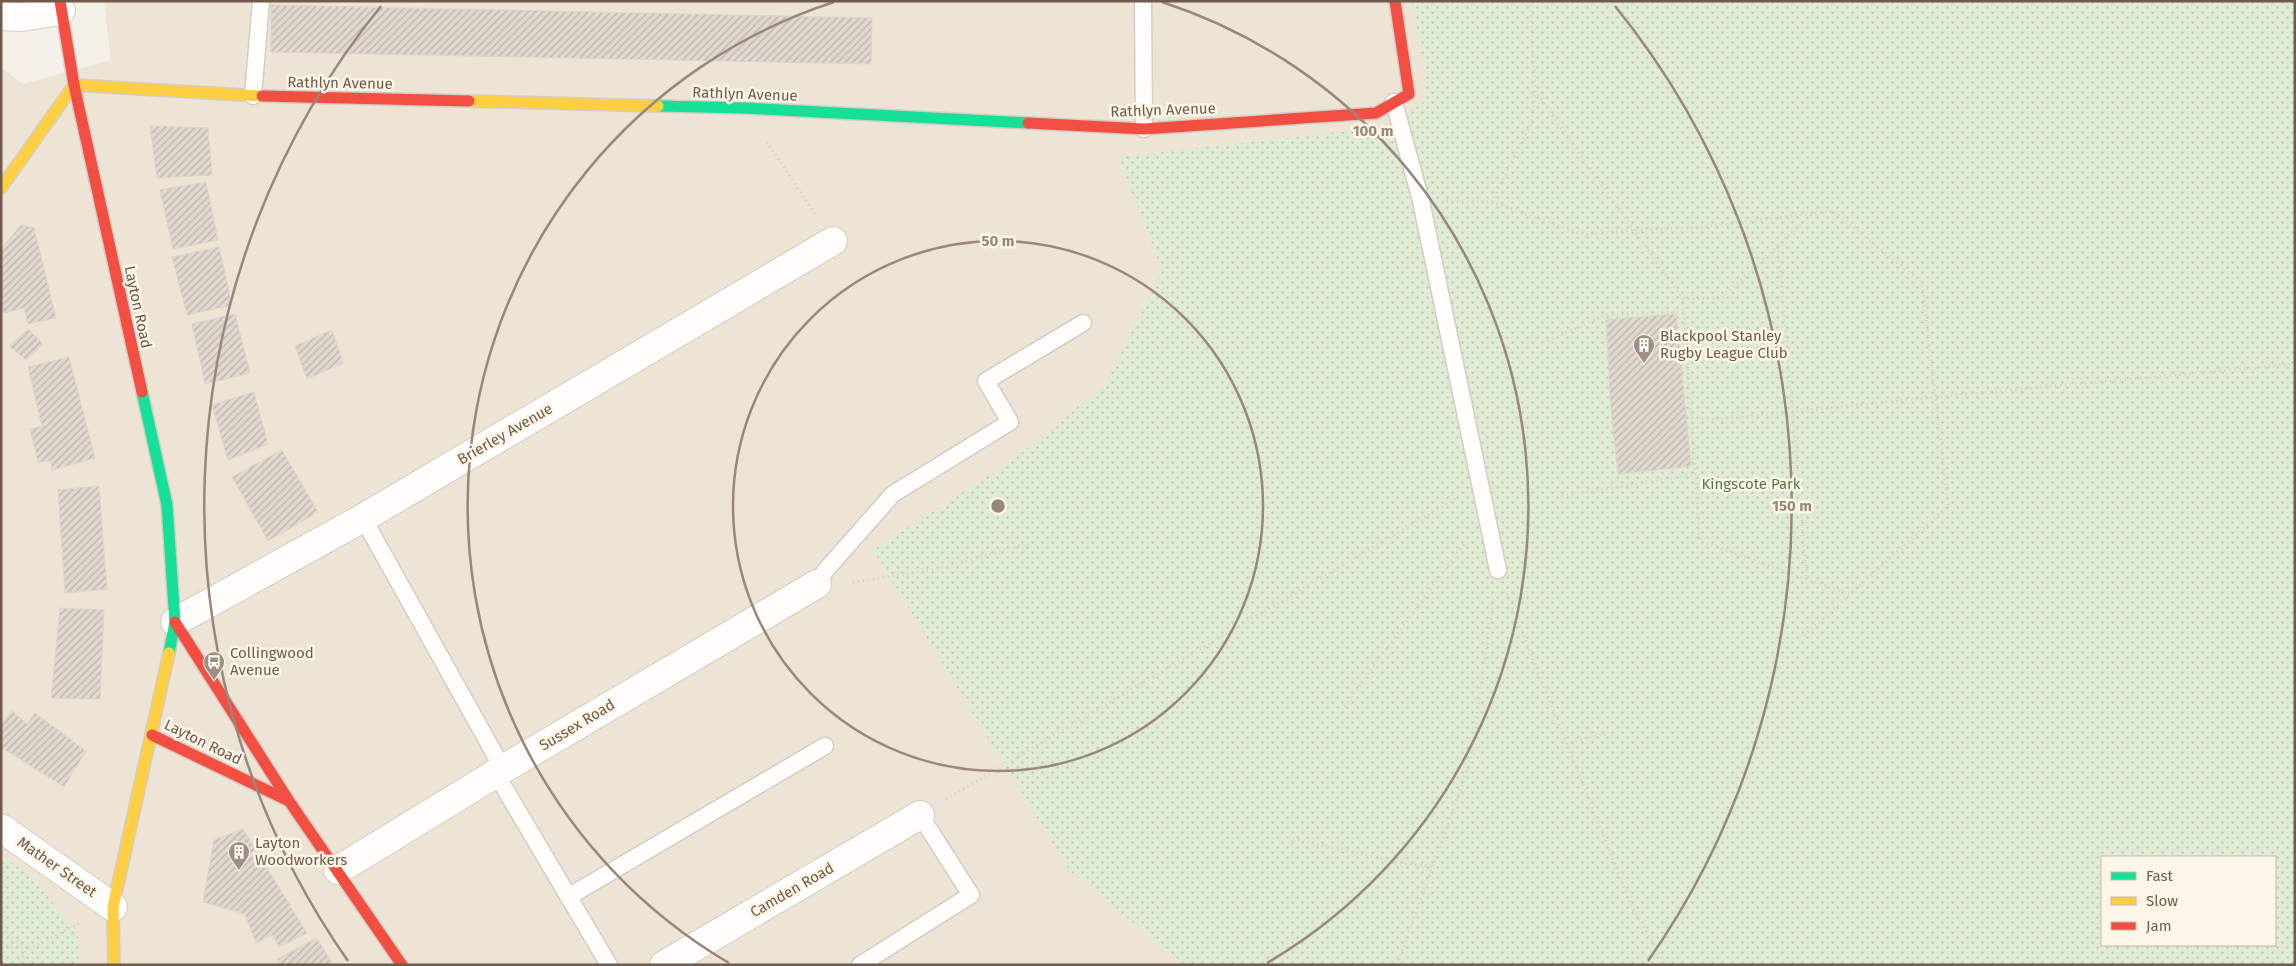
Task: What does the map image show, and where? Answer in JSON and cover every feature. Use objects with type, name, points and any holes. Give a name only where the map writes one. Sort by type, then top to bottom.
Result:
[{"type":"street","name":"Rathlyn Avenue","points":[[74,85],[253,96],[744,108],[1144,129],[1376,113],[1409,94],[1395,1]]},
{"type":"street","points":[[1,16],[22,17],[61,6]]},
{"type":"street","name":"Layton Road","points":[[61,6],[74,85],[167,505],[175,622],[152,735],[289,801]]},
{"type":"street","points":[[2,186],[74,85]]},
{"type":"street","name":"Brierley Avenue","points":[[175,622],[363,518],[833,241]]},
{"type":"street","name":"Sussex Road","points":[[338,870],[500,771],[817,584]]},
{"type":"street","name":"Layton Road","points":[[175,622],[289,801],[402,965]]},
{"type":"street","points":[[114,965],[113,907],[152,735]]},
{"type":"street","name":"Camden Road","points":[[664,965],[920,815]]},
{"type":"street","name":"Mather Street","points":[[1,828],[113,907]]},
{"type":"lane","points":[[253,96],[261,1]]},
{"type":"lane","points":[[1143,1],[1144,129]]},
{"type":"lane","points":[[1394,102],[1421,201],[1498,570]]},
{"type":"lane","points":[[817,584],[825,571],[893,494],[1010,422],[986,381],[1082,323]]},
{"type":"lane","points":[[363,518],[568,897],[609,965]]},
{"type":"lane","points":[[568,897],[825,746]]},
{"type":"lane","points":[[860,965],[971,895],[920,815]]},
{"type":"path","points":[[1492,202],[1532,121],[1535,91],[1530,1]]},
{"type":"path","points":[[1535,91],[1632,230],[1683,299],[1700,541],[1852,595]]},
{"type":"path","points":[[744,108],[833,241]]},
{"type":"path","points":[[1421,201],[1492,202],[1585,235],[1632,230],[1693,228],[1834,211],[1922,283],[1948,506],[1852,595],[1803,637]]},
{"type":"path","points":[[1683,299],[1722,298],[1812,214]]},
{"type":"path","points":[[1778,246],[1807,579]]},
{"type":"path","points":[[1543,343],[1606,315],[1684,312]]},
{"type":"path","points":[[1692,418],[1715,420],[1935,397],[2295,364]]},
{"type":"path","points":[[1562,496],[1696,474]]},
{"type":"path","points":[[920,815],[1480,485]]},
{"type":"path","points":[[1344,706],[1486,513]]},
{"type":"path","points":[[817,584],[854,582],[937,569],[1024,544]]},
{"type":"path","points":[[1498,570],[1632,907],[1666,965]]},
{"type":"path","points":[[1397,965],[1470,763],[1498,570]]},
{"type":"path","points":[[1566,744],[1608,732]]},
{"type":"path","points":[[1292,839],[1406,864],[1432,866]]},
{"type":"path","points":[[17,965],[28,949],[113,907]]},
{"type":"path","points":[[1,929],[28,949]]},
{"type":"path","points":[[1,945],[28,949]]},
{"type":"shaded area","points":[[104,1],[2295,1],[2295,965],[1,965],[1,67],[23,84],[111,60]]},
{"type":"green space","name":"Kingscote Park","points":[[1412,1],[2295,1],[2295,965],[1184,965],[1069,870],[873,550],[1013,460],[1105,385],[1162,270],[1118,157],[1384,127],[1423,102],[1427,81]]},
{"type":"green space","points":[[1,854],[37,882],[78,937],[79,965],[1,965]]},
{"type":"building","points":[[271,5],[872,18],[871,64],[271,52]]},
{"type":"building","points":[[150,126],[208,128],[212,175],[157,178]]},
{"type":"building","points":[[206,182],[218,240],[173,249],[160,190]]},
{"type":"building","points":[[21,225],[34,228],[56,318],[28,324],[24,308],[4,313],[1,302],[1,249]]},
{"type":"building","points":[[219,247],[232,305],[187,315],[172,257]]},
{"type":"building","points":[[235,314],[250,373],[205,384],[192,324]]},
{"type":"building","name":"Blackpool Stanley Rugby League Club","points":[[1676,314],[1691,466],[1618,474],[1611,408],[1606,320]]},
{"type":"building","points":[[28,329],[43,344],[26,360],[9,346]]},
{"type":"building","points":[[332,330],[343,363],[307,379],[295,346]]},
{"type":"building","points":[[69,357],[95,458],[52,470],[51,461],[38,462],[30,429],[42,426],[28,367]]},
{"type":"building","points":[[254,392],[268,444],[228,460],[212,405]]},
{"type":"building","points":[[282,450],[318,512],[268,541],[232,477]]},
{"type":"building","points":[[99,486],[107,589],[65,593],[58,490]]},
{"type":"building","points":[[60,608],[104,610],[100,699],[51,698]]},
{"type":"building","points":[[12,711],[27,724],[35,713],[86,751],[64,787],[1,747],[1,725]]},
{"type":"building","name":"Layton Woodworkers","points":[[243,829],[307,933],[279,947],[273,935],[256,943],[245,914],[203,902],[214,840]]},
{"type":"building","points":[[317,938],[333,965],[280,965],[277,959]]},
{"type":"traffic: fast","points":[[658,106],[744,108],[1028,123]]},
{"type":"traffic: fast","points":[[142,392],[167,505],[175,622],[169,653]]},
{"type":"traffic: slow","points":[[1,188],[74,85],[262,96]]},
{"type":"traffic: slow","points":[[469,101],[658,106]]},
{"type":"traffic: slow","points":[[114,965],[113,907],[169,653]]},
{"type":"traffic: jam","points":[[60,1],[74,85],[142,392]]},
{"type":"traffic: jam","points":[[1028,123],[1144,129],[1376,113],[1409,94],[1395,1]]},
{"type":"traffic: jam","points":[[262,96],[469,101]]},
{"type":"traffic: jam","points":[[175,622],[289,801],[402,965]]},
{"type":"traffic: jam","points":[[152,735],[289,801]]},
{"type":"place","name":"Blackpool Stanley Rugby League Club","points":[[1644,364]]},
{"type":"place","name":"Collingwood Avenue","points":[[214,681]]},
{"type":"place","name":"Layton Woodworkers","points":[[239,871]]}]
